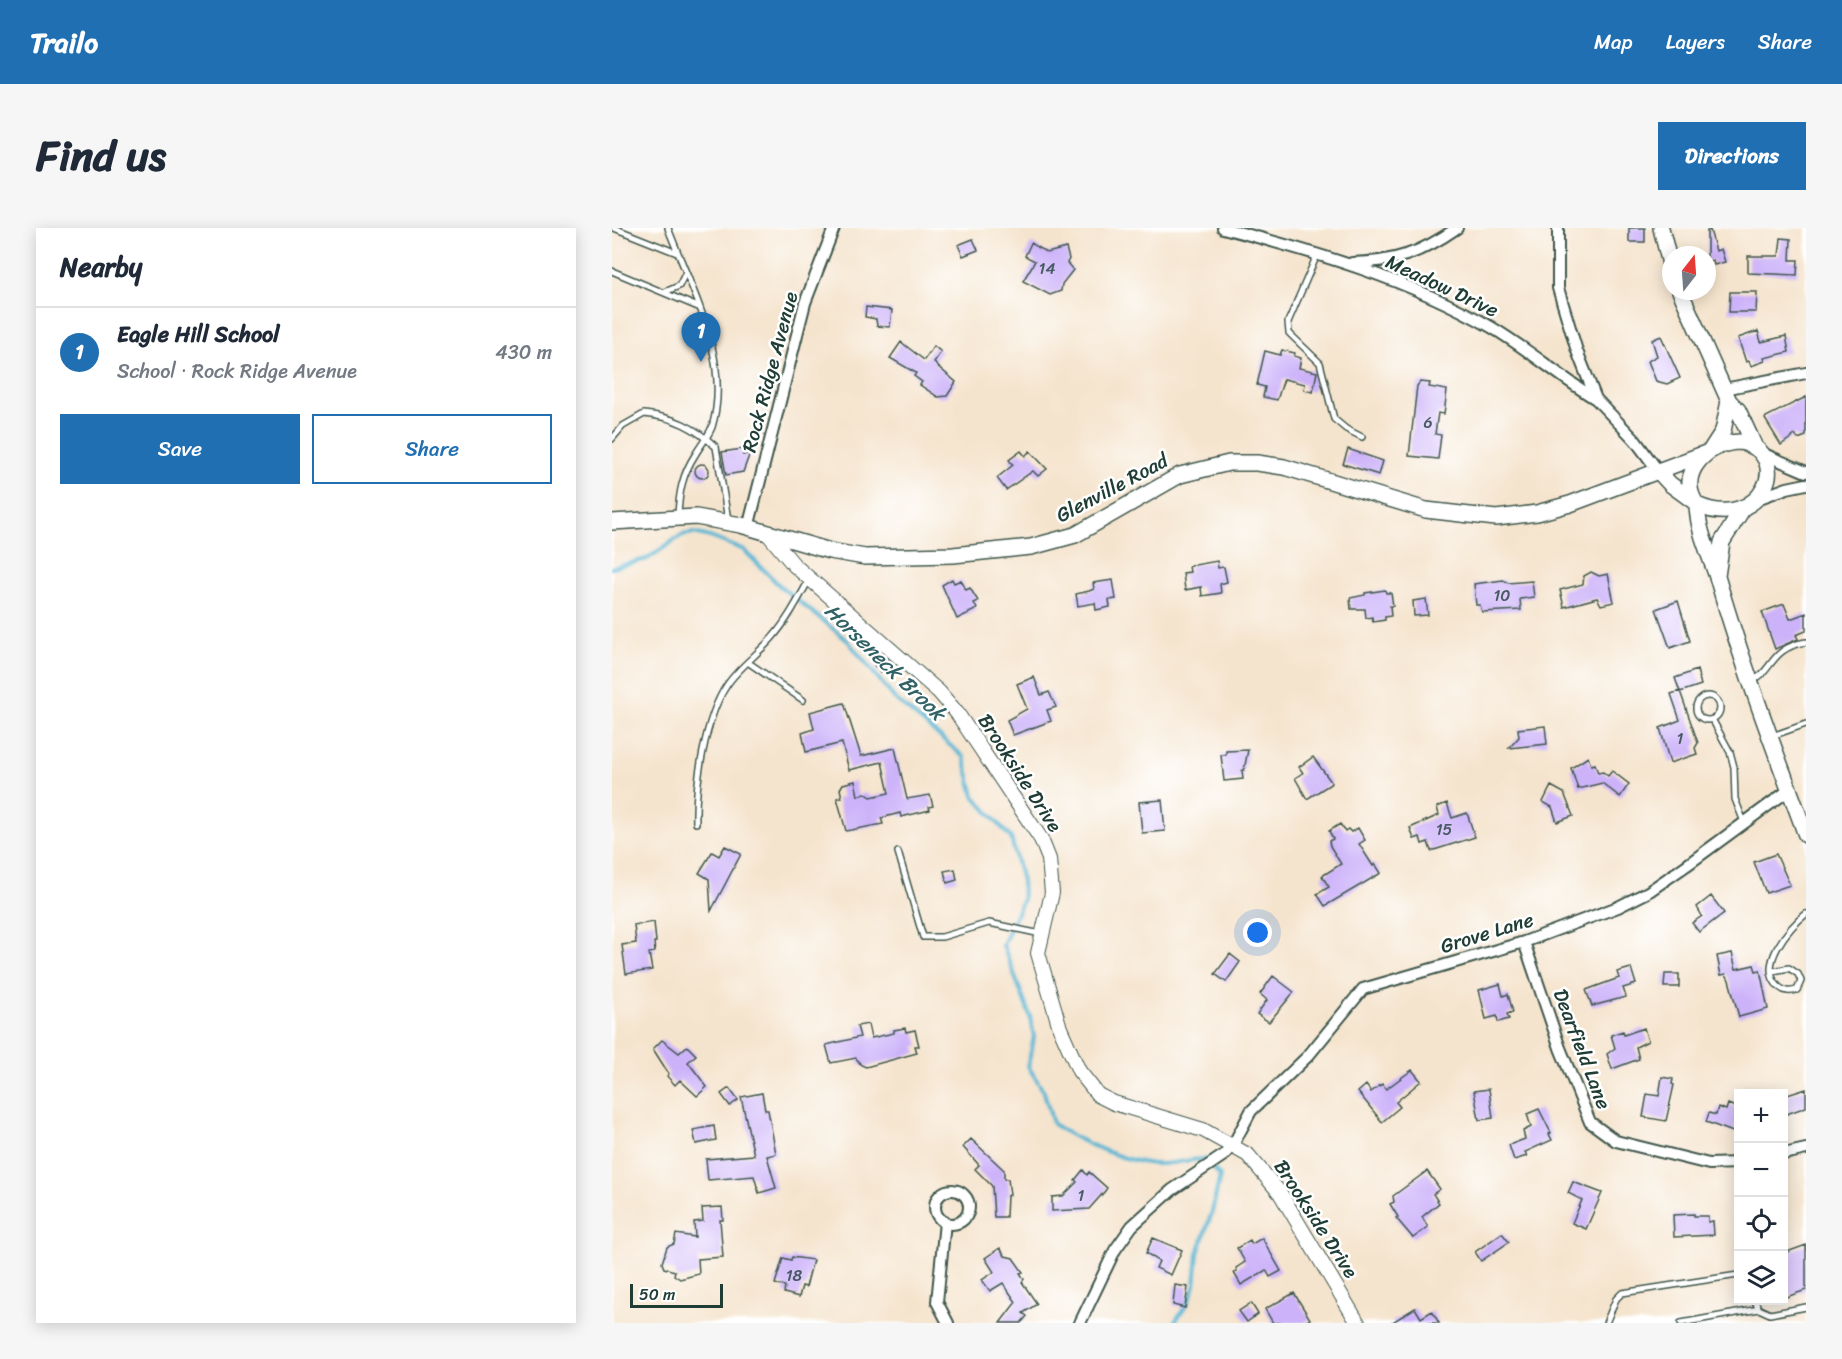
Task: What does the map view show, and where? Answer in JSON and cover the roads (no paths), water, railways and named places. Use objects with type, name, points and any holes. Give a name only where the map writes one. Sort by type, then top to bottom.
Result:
[{"type":"main road","points":[[1661,228],[1666,246]]},
{"type":"main road","points":[[1684,300],[1726,395],[1738,410],[1768,469],[1767,482],[1757,499],[1742,510],[1722,542],[1717,576]]},
{"type":"main road","points":[[1726,395],[1723,431],[1693,473],[1692,489],[1703,540],[1806,835]]},
{"type":"main road","points":[[1709,450],[1733,442],[1759,449]]},
{"type":"main road","name":"Glenville Road","points":[[612,522],[678,516],[729,522],[830,551],[865,557],[941,556],[1031,547],[1075,535],[1095,526],[1143,494],[1180,475],[1229,463],[1257,463],[1284,467],[1426,510],[1496,518],[1537,513],[1659,472],[1693,455],[1709,450]]},
{"type":"main road","points":[[1659,472],[1696,504],[1720,512],[1742,510]]},
{"type":"street","name":"Rock Ridge Avenue","points":[[748,528],[806,303],[834,228]]},
{"type":"street","name":"Meadow Drive","points":[[1223,228],[1347,263],[1418,291],[1490,327],[1596,399]]},
{"type":"street","points":[[1347,263],[1402,258],[1423,250],[1457,228]]},
{"type":"street","points":[[1558,228],[1558,288],[1577,351],[1596,399],[1641,447],[1659,472]]},
{"type":"street","points":[[1726,395],[1806,373]]},
{"type":"street","points":[[1759,449],[1806,472]]},
{"type":"street","points":[[1757,499],[1806,484]]},
{"type":"street","name":"Brookside Drive","points":[[769,535],[794,565],[939,692],[957,713],[1041,839],[1052,876],[1052,893],[1038,953],[1063,1036],[1079,1071],[1098,1095],[1132,1110],[1203,1130],[1228,1150],[1260,1167],[1280,1193],[1358,1323]]},
{"type":"street","name":"Grove Lane","points":[[1228,1150],[1251,1111],[1308,1056],[1363,989],[1524,942],[1600,915],[1648,892],[1789,790]]},
{"type":"street","name":"Dearfield Lane","points":[[1524,942],[1560,1048],[1590,1122],[1616,1141],[1709,1164],[1734,1163]]},
{"type":"street","points":[[1788,1153],[1806,1149]]},
{"type":"street","points":[[1080,1323],[1115,1250],[1132,1226],[1172,1190],[1228,1150]]},
{"type":"street","points":[[945,1222],[937,1302],[948,1323]]},
{"type":"lane","points":[[614,228],[677,253]]},
{"type":"lane","points":[[668,228],[715,358],[718,406],[706,438],[679,489],[678,516]]},
{"type":"lane","points":[[1318,254],[1288,322],[1289,333],[1320,363],[1334,419],[1346,429],[1362,437]]},
{"type":"lane","points":[[612,271],[698,307]]},
{"type":"lane","points":[[664,292],[679,286],[685,272]]},
{"type":"lane","points":[[612,439],[623,426],[644,414],[678,420],[706,438],[716,447],[729,522]]},
{"type":"lane","points":[[696,823],[696,805],[708,733],[718,701],[727,684],[773,637],[794,607],[810,578]]},
{"type":"lane","points":[[1751,681],[1758,679],[1776,654],[1806,642]]},
{"type":"lane","points":[[749,663],[803,700]]},
{"type":"lane","points":[[1707,697],[1714,698],[1719,704],[1718,715],[1712,719],[1701,717],[1697,711],[1700,700],[1707,697]]},
{"type":"lane","points":[[1712,719],[1730,752],[1734,767],[1735,799],[1745,823]]},
{"type":"lane","points":[[1770,736],[1806,724]]},
{"type":"lane","points":[[898,852],[923,937],[960,933],[985,923],[1041,934]]},
{"type":"lane","points":[[1773,971],[1789,968],[1798,974],[1801,981],[1797,990],[1790,992],[1781,989],[1776,983],[1773,971],[1778,947],[1792,927],[1806,914]]},
{"type":"lane","points":[[1606,1323],[1616,1299],[1622,1293],[1734,1276]]},
{"type":"lane","points":[[1757,1305],[1759,1309]]},
{"type":"lane","points":[[1681,1323],[1759,1309],[1770,1314],[1806,1307]]},
{"type":"waterway","name":"Horseneck Brook","points":[[612,568],[647,559],[682,535],[694,533],[744,550],[780,586],[848,641],[895,699],[964,757],[974,796],[1011,838],[1022,881],[1023,899],[1003,945],[1030,1016],[1034,1037],[1028,1066],[1044,1092],[1053,1124],[1091,1145],[1136,1161],[1163,1164],[1205,1159],[1220,1176],[1212,1212],[1198,1253],[1195,1285],[1188,1303],[1174,1323]]},
{"type":"place","name":"Eagle Hill School","points":[[701,362]]}]
